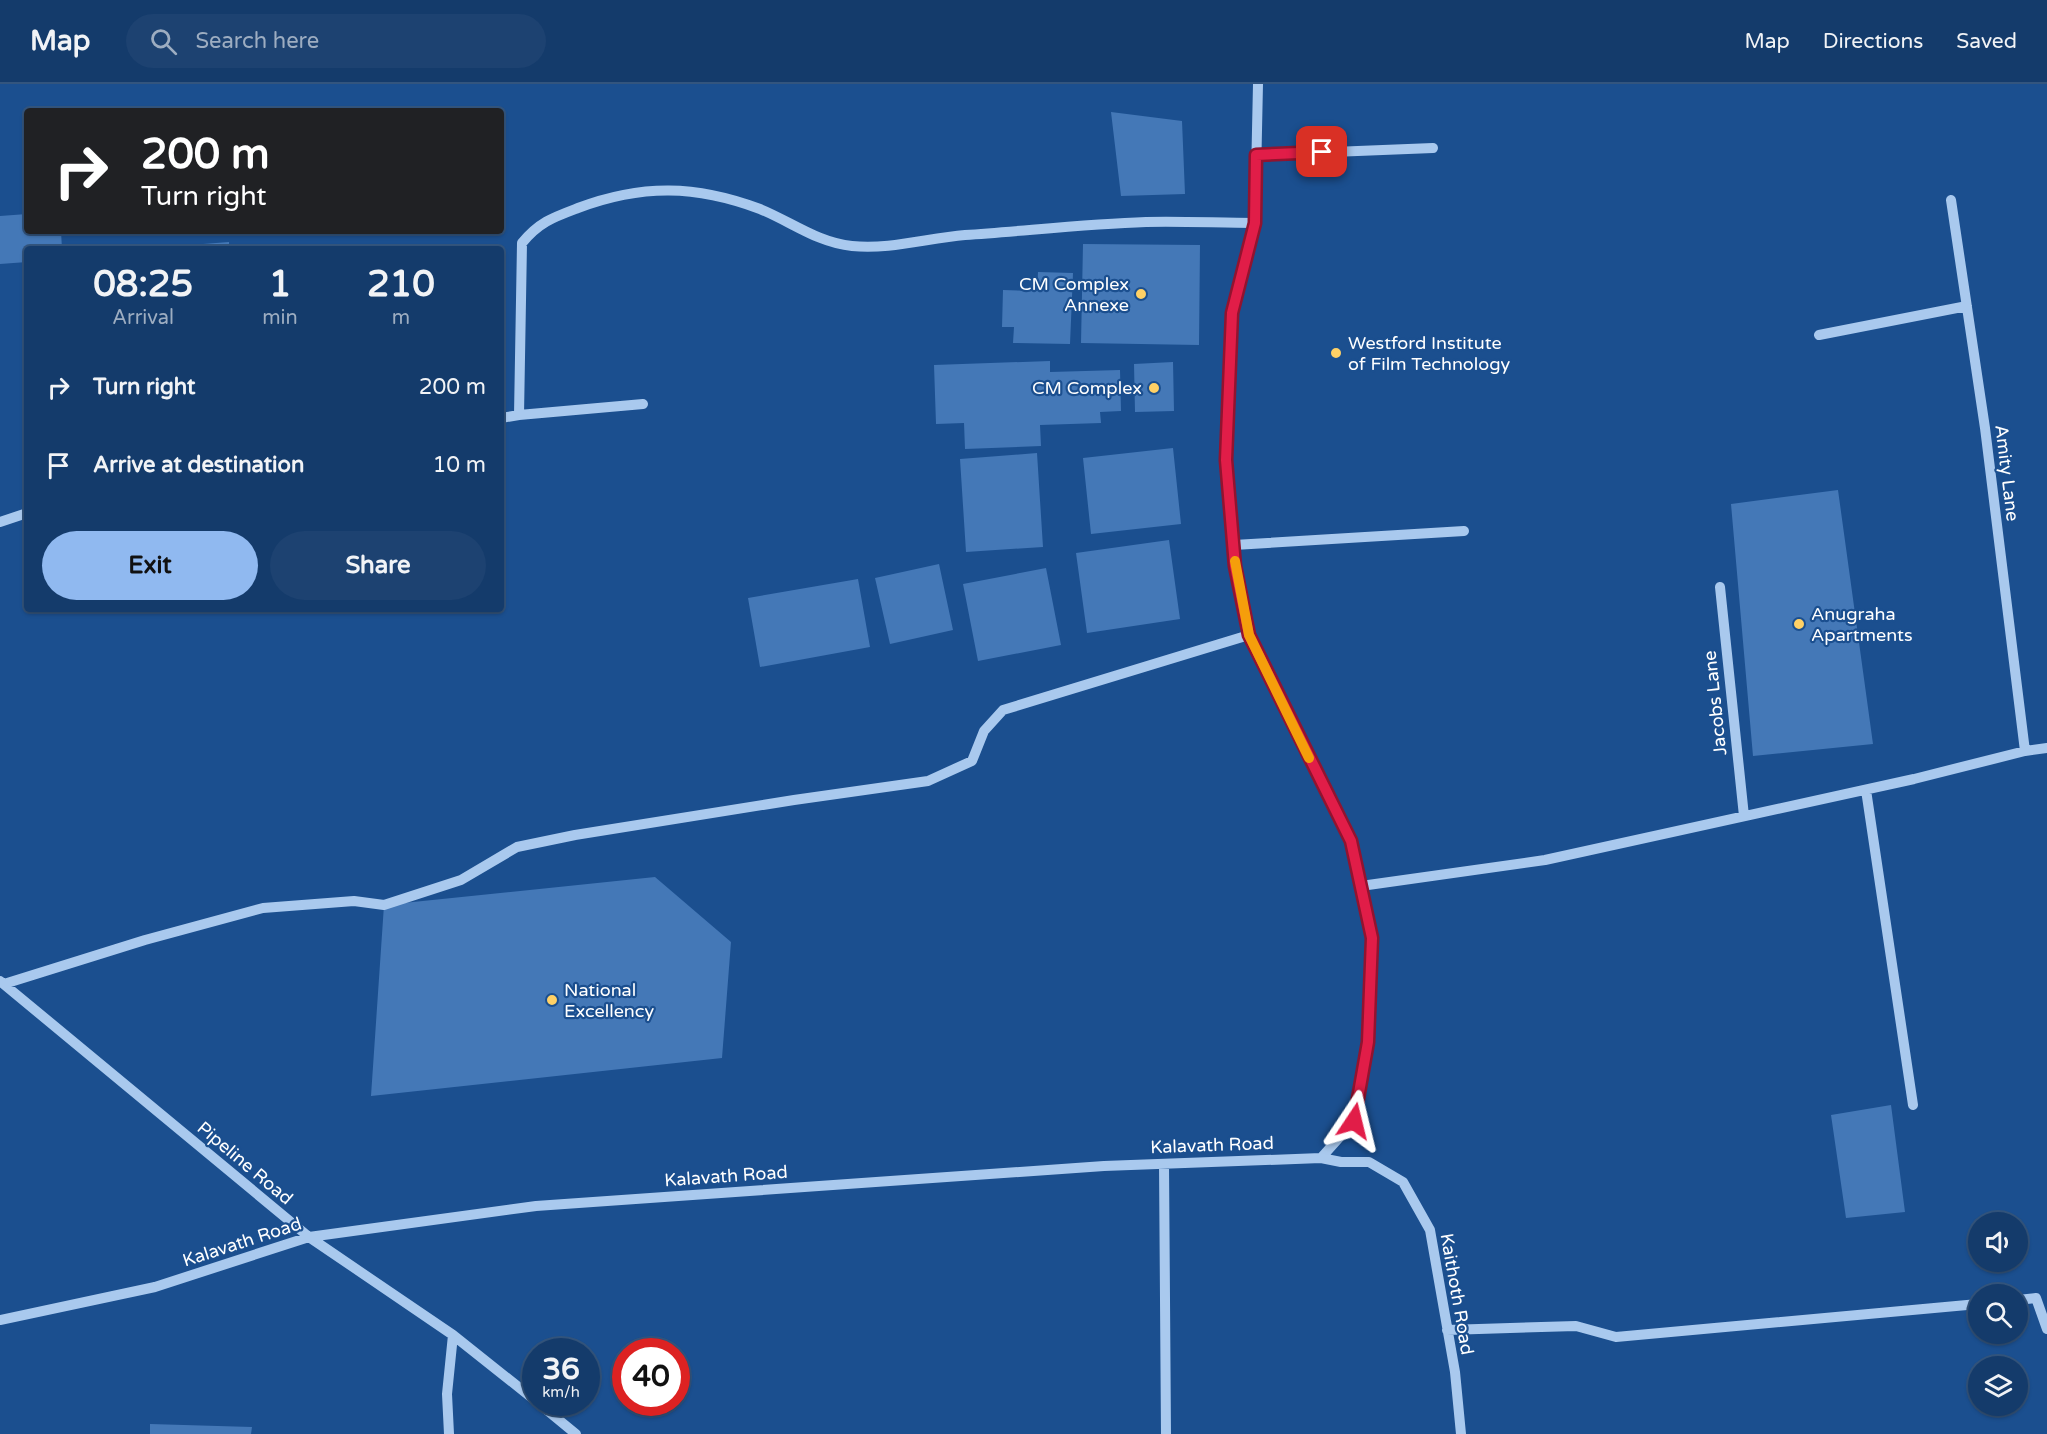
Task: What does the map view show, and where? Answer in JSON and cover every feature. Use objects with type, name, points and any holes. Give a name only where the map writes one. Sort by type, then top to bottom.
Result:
[{"type":"street","points":[[1258,84],[1255,223],[1232,313],[1226,460],[1235,566],[1249,635],[1351,841],[1372,938],[1368,1042],[1354,1121],[1321,1158]]},
{"type":"street","points":[[1256,155],[1433,147]]},
{"type":"street","points":[[519,416],[522,243],[532,231],[549,218],[600,200],[636,191],[667,190],[709,194],[760,210],[822,238],[851,246],[890,245],[940,237],[1145,222],[1255,223]]},
{"type":"street","name":"Amity Lane","points":[[1951,200],[1988,452],[2025,751]]},
{"type":"street","points":[[1819,335],[1967,306]]},
{"type":"street","points":[[504,418],[644,404]]},
{"type":"street","points":[[0,522],[24,514]]},
{"type":"street","points":[[1233,545],[1464,531]]},
{"type":"street","name":"Jacobs Lane","points":[[1720,587],[1744,816]]},
{"type":"street","points":[[2,983],[145,940],[263,908],[354,901],[384,905],[461,880],[517,847],[575,835],[782,802],[928,782],[972,761],[984,731],[1002,710],[1249,635]]},
{"type":"street","points":[[1361,886],[1545,860],[1866,790],[2025,751],[2047,748]]},
{"type":"street","points":[[1866,790],[1912,1105]]},
{"type":"street","name":"Pipeline Road","points":[[2,983],[309,1237],[453,1335],[522,1391]]},
{"type":"street","name":"Kalavath Road","points":[[0,1320],[155,1287],[309,1237],[536,1206],[1104,1166],[1321,1158]]},
{"type":"street","name":"Kaithoth Road","points":[[1321,1158],[1341,1162],[1369,1162],[1402,1182],[1430,1230],[1455,1372],[1461,1434]]},
{"type":"street","points":[[1164,1164],[1166,1434]]},
{"type":"street","points":[[2028,1299],[2036,1298],[2047,1329]]},
{"type":"street","points":[[1447,1330],[1576,1326],[1616,1336],[1968,1305]]},
{"type":"street","points":[[449,1434],[447,1394],[453,1335]]},
{"type":"street","name":"Pipeline Road","points":[[554,1416],[576,1434]]},
{"type":"building","points":[[1111,112],[1182,121],[1185,194],[1121,196]]},
{"type":"building","points":[[24,214],[24,234],[61,234],[62,246],[24,246],[24,262],[0,264],[0,216]]},
{"type":"building","points":[[229,242],[229,246],[177,246]]},
{"type":"building","name":"CM Complex Annexe","points":[[1083,244],[1200,245],[1199,345],[1081,343]]},
{"type":"building","points":[[1038,272],[1073,273],[1070,344],[1013,343],[1014,327],[1002,327],[1003,290],[1037,291]]},
{"type":"building","points":[[1050,361],[1050,372],[1120,370],[1121,411],[1100,412],[1101,423],[1040,425],[1041,446],[965,449],[964,423],[936,424],[934,365]]},
{"type":"building","name":"CM Complex","points":[[1173,362],[1174,411],[1135,412],[1134,364]]},
{"type":"building","points":[[1173,448],[1181,524],[1091,534],[1083,458]]},
{"type":"building","points":[[1037,453],[1043,547],[966,552],[960,459]]},
{"type":"building","name":"Anugraha Apartments","points":[[1838,490],[1873,744],[1753,756],[1731,504]]},
{"type":"building","points":[[1169,540],[1180,619],[1087,633],[1076,553]]},
{"type":"building","points":[[939,564],[953,630],[890,644],[875,578]]},
{"type":"building","points":[[1046,568],[1061,645],[978,661],[963,584]]},
{"type":"building","points":[[858,579],[870,647],[760,667],[748,598]]},
{"type":"building","name":"National Excellency","points":[[655,877],[731,942],[722,1058],[371,1096],[384,905]]},
{"type":"building","points":[[1891,1105],[1905,1212],[1846,1218],[1831,1115]]},
{"type":"building","points":[[150,1424],[252,1427],[251,1434],[150,1434]]},
{"type":"slow traffic","points":[[1235,561],[1249,635],[1309,758]]},
{"type":"place","name":"CM Complex Annexe","points":[[1141,294]]},
{"type":"place","name":"Westford Institute of Film Technology","points":[[1336,353]]},
{"type":"place","name":"CM Complex","points":[[1154,388]]},
{"type":"place","name":"Anugraha Apartments","points":[[1799,624]]},
{"type":"place","name":"National Excellency","points":[[552,1000]]},
{"type":"route","points":[[1322,152],[1256,155],[1255,223],[1232,313],[1226,460],[1235,566],[1249,635],[1351,841],[1372,938],[1368,1042],[1354,1121]]}]
